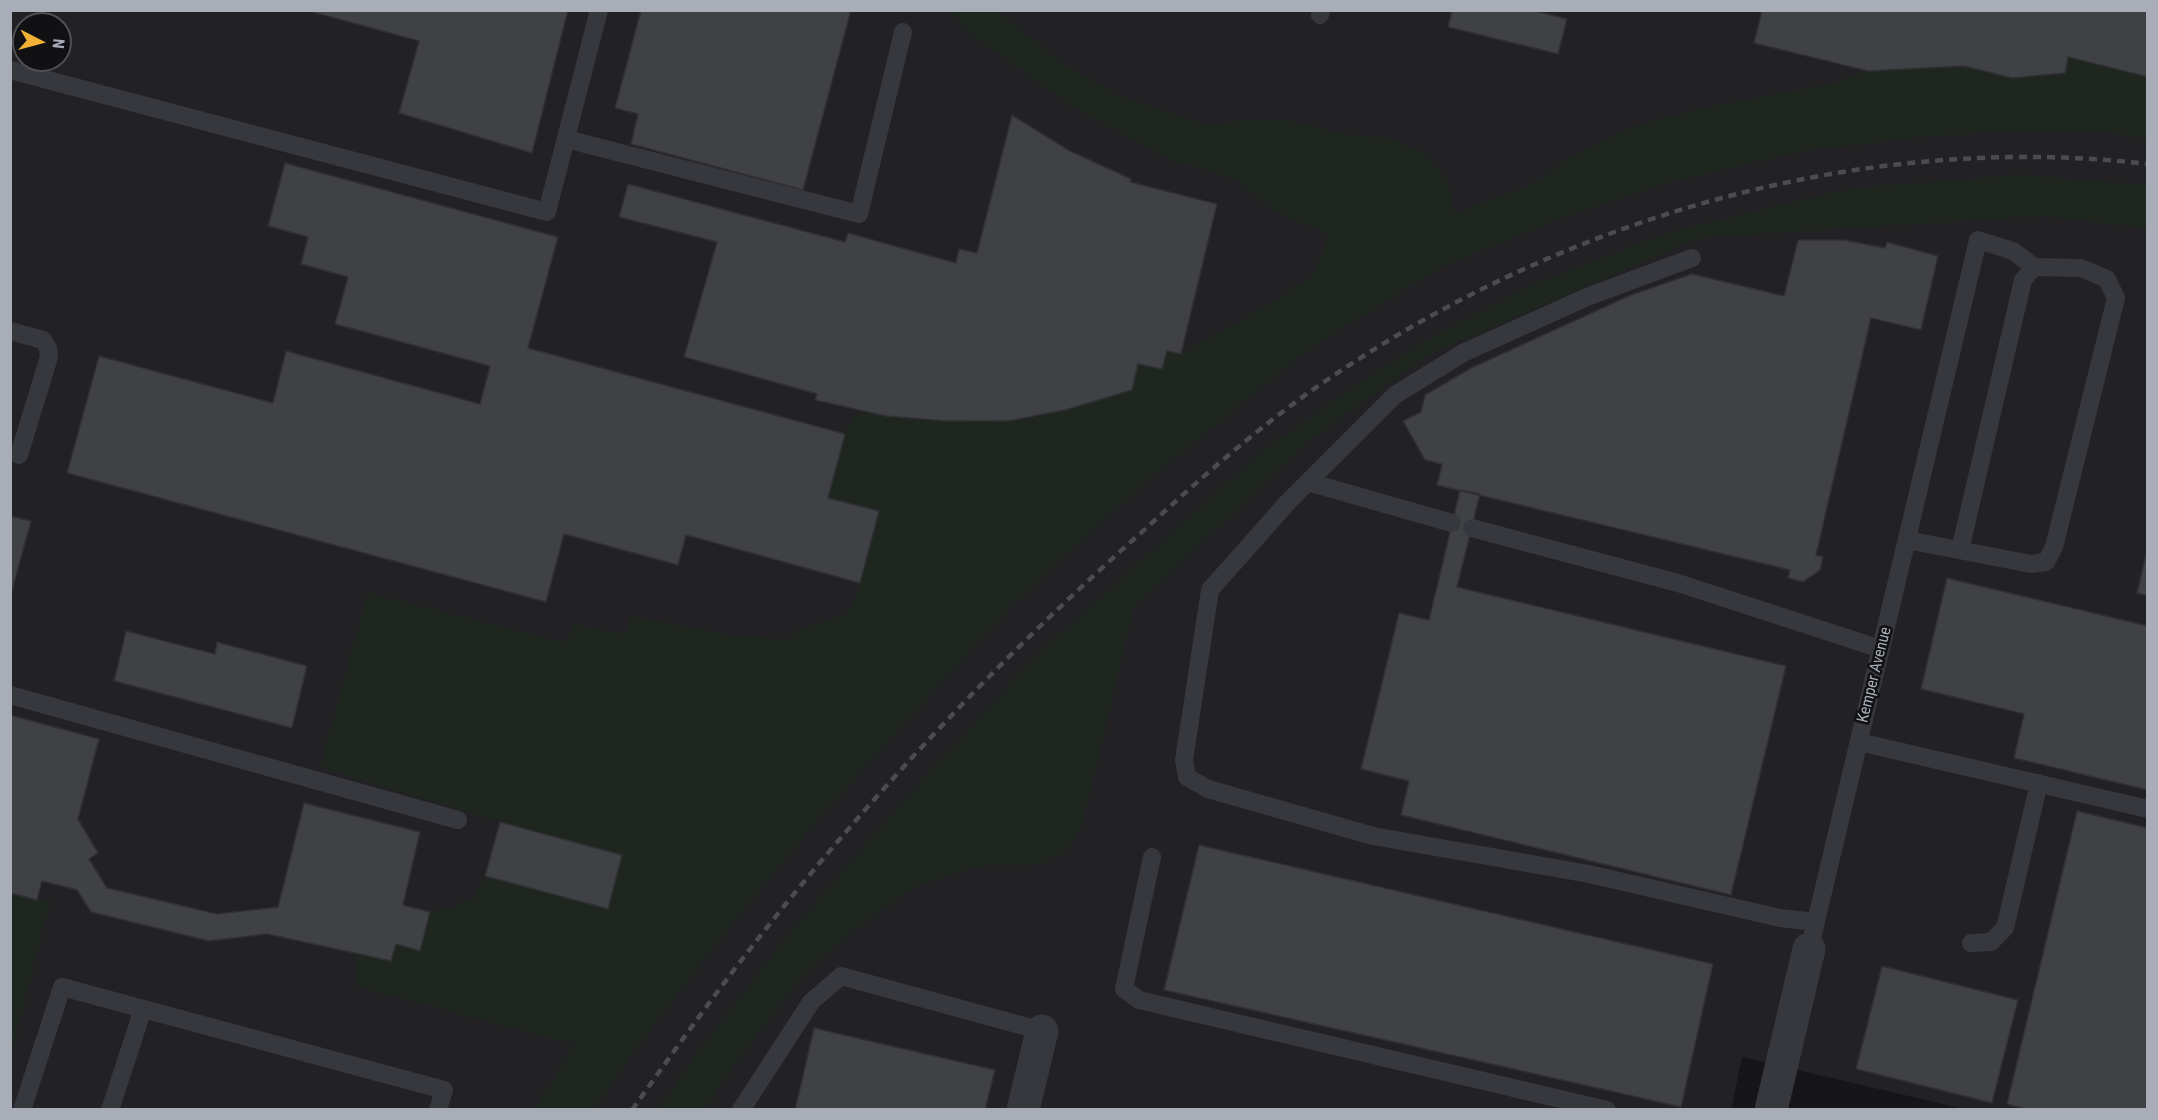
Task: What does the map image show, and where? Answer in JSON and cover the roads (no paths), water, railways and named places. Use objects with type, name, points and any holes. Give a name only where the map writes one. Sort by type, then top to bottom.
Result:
[{"type":"street","name":"Kemper Avenue","points":[[1772,1110],[1812,936]]},
{"type":"street","points":[[1023,1110],[1042,1031]]},
{"type":"lane","points":[[10,70],[547,212],[599,10]]},
{"type":"lane","points":[[566,139],[859,214],[903,32]]},
{"type":"lane","name":"Kemper Avenue","points":[[1812,936],[1978,240],[2013,251],[2034,267]]},
{"type":"lane","points":[[1692,258],[1587,297],[1463,353],[1395,395],[1308,482],[1210,590],[1184,760],[1187,777],[1208,789],[1373,836],[1589,874],[1780,918],[1812,936]]},
{"type":"lane","points":[[1907,540],[2031,564],[2046,562],[2054,547],[2116,298],[2107,279],[2081,268],[2034,267],[2023,280],[1960,550]]},
{"type":"lane","points":[[10,331],[43,340],[48,348],[49,357],[20,455]]},
{"type":"lane","points":[[1308,482],[1452,523]]},
{"type":"lane","points":[[1472,528],[1678,583],[1881,649]]},
{"type":"lane","points":[[10,695],[458,820]]},
{"type":"lane","points":[[1858,742],[2148,809]]},
{"type":"lane","points":[[1971,943],[1992,942],[2005,928],[2039,783]]},
{"type":"lane","points":[[1152,857],[1124,989],[1139,1000],[1607,1110]]},
{"type":"lane","points":[[741,1110],[811,1002],[841,976],[1042,1031]]},
{"type":"lane","points":[[22,1110],[62,987],[444,1089],[438,1110]]},
{"type":"lane","points":[[110,1110],[143,1009]]},
{"type":"railway","points":[[632,1110],[761,935],[850,828],[943,724],[1041,625],[1188,490],[1259,430],[1333,376],[1424,320],[1519,271],[1619,230],[1722,198],[1827,175],[1933,161],[2041,157],[2148,164]]}]
